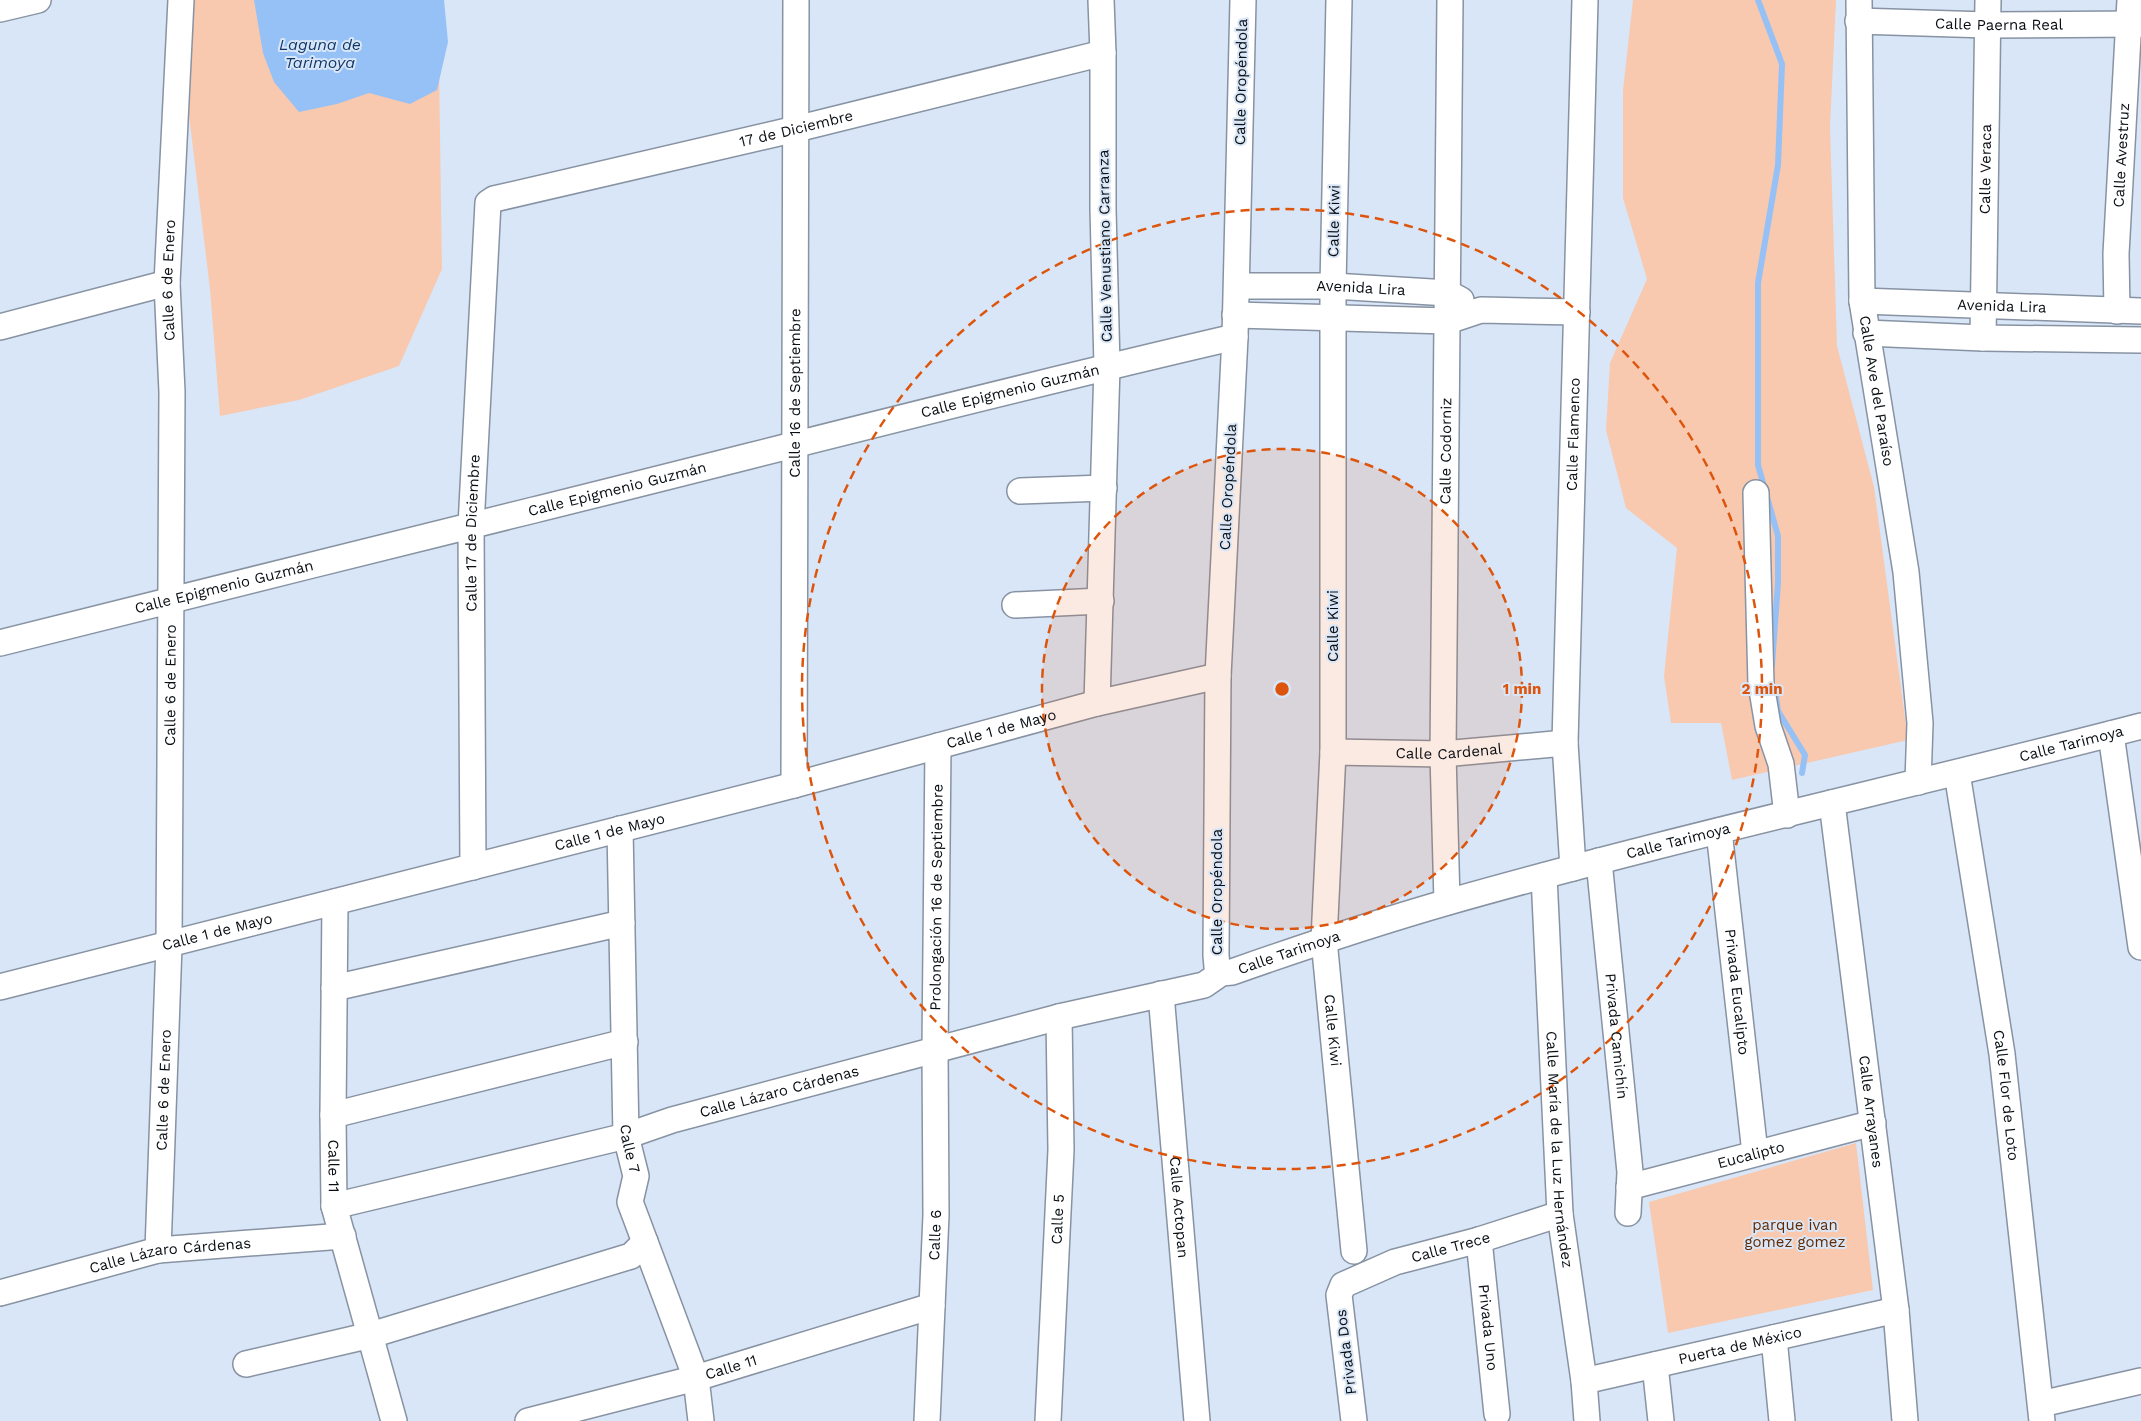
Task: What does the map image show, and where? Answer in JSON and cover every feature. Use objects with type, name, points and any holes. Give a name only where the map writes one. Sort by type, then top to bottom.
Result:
[{"type":"street","points":[[0,9],[38,0]]},
{"type":"street","name":"Calle 6 de Enero","points":[[158,1250],[169,945],[172,392],[167,283],[181,0]]},
{"type":"street","name":"Calle 16 de Septiembre","points":[[794,785],[796,0]]},
{"type":"street","name":"Calle Venustiano Carranza","points":[[1096,703],[1101,601],[1107,366],[1101,0]]},
{"type":"street","name":"Calle Oropéndola","points":[[1220,972],[1216,955],[1218,676],[1237,286],[1243,0]]},
{"type":"street","name":"Calle Kiwi","points":[[1339,0],[1333,286],[1333,752],[1324,940],[1354,1251]]},
{"type":"street","name":"Calle Codorniz","points":[[1447,902],[1443,754],[1450,0]]},
{"type":"street","name":"Calle Flamenco","points":[[1573,868],[1565,743],[1585,0]]},
{"type":"street","name":"Calle Veraca","points":[[1984,338],[1988,0]]},
{"type":"street","name":"Calle Paerna Real","points":[[1859,10],[1987,26],[2133,16]]},
{"type":"street","name":"Calle Ave del Paraíso","points":[[1859,10],[1862,301],[1906,572],[1920,723],[1918,782]]},
{"type":"street","name":"Calle Avestruz","points":[[2129,311],[2116,254],[2133,16]]},
{"type":"street","name":"17 de Diciembre","points":[[491,200],[796,129],[1103,53]]},
{"type":"street","name":"Calle 17 de Diciembre","points":[[473,867],[471,526],[487,206],[491,200]]},
{"type":"street","points":[[0,327],[167,283]]},
{"type":"street","name":"Avenida Lira","points":[[1237,286],[1333,286],[1448,293],[1482,310]]},
{"type":"street","name":"Avenida Lira","points":[[1862,301],[2129,311]]},
{"type":"street","name":"Avenida Lira","points":[[1235,326],[1333,319],[1448,320],[1482,310],[1577,312]]},
{"type":"street","name":"Calle Epigmenio Guzmán","points":[[0,643],[171,598],[471,526],[1107,366],[1235,326]]},
{"type":"street","name":"Avenida Lira","points":[[1866,332],[1984,338],[2141,340]]},
{"type":"street","points":[[1020,491],[1104,488]]},
{"type":"street","points":[[1756,493],[1761,684],[1768,726],[1781,764],[1787,815]]},
{"type":"street","points":[[1015,605],[1101,601]]},
{"type":"street","name":"Calle 1 de Mayo","points":[[0,987],[794,785],[1096,703],[1218,676]]},
{"type":"street","name":"Calle Tarimoya","points":[[1220,972],[1232,972],[1324,940],[1447,902],[1599,861],[2141,726]]},
{"type":"street","points":[[2111,734],[2141,948]]},
{"type":"street","name":"Calle Cardenal","points":[[1333,752],[1443,754],[1565,743]]},
{"type":"street","name":"Prolongación 16 de Septiembre","points":[[935,1049],[938,746]]},
{"type":"street","name":"Calle Flor de Loto","points":[[1957,772],[2002,1054],[2042,1413]]},
{"type":"street","name":"Calle Arrayanes","points":[[1832,803],[1896,1310],[1905,1421]]},
{"type":"street","name":"Calle 7","points":[[620,829],[626,1042],[626,1136],[636,1176],[630,1202],[696,1378],[702,1421]]},
{"type":"street","name":"Privada Eucalipto","points":[[1719,831],[1755,1153]]},
{"type":"street","name":"Privada Camichín","points":[[1599,861],[1629,1163],[1628,1212]]},
{"type":"street","name":"Calle María de la Luz Hernández","points":[[1544,876],[1560,1214],[1584,1381],[1587,1421]]},
{"type":"street","name":"Calle 11","points":[[335,902],[334,1206],[394,1421]]},
{"type":"street","points":[[334,988],[622,923]]},
{"type":"street","name":"Calle Lázaro Cárdenas","points":[[334,1206],[626,1136],[672,1120],[1059,1017],[1204,985],[1218,976],[1220,972]]},
{"type":"street","name":"Calle Actopan","points":[[1161,994],[1197,1421]]},
{"type":"street","name":"Calle 5","points":[[1048,1421],[1061,1150],[1059,1017]]},
{"type":"street","points":[[333,1115],[626,1042]]},
{"type":"street","name":"Calle 6","points":[[927,1421],[936,1215],[935,1049]]},
{"type":"street","points":[[636,1176],[642,1150],[652,1137],[672,1120]]},
{"type":"street","name":"Eucalipto","points":[[1629,1187],[1873,1124]]},
{"type":"street","name":"Calle Trece","points":[[1344,1285],[1395,1262],[1479,1240],[1560,1214]]},
{"type":"street","name":"Calle Lázaro Cárdenas","points":[[0,1293],[158,1250],[343,1236]]},
{"type":"street","name":"Privada Uno","points":[[1479,1240],[1497,1414]]},
{"type":"street","points":[[246,1364],[371,1336],[630,1256],[645,1242]]},
{"type":"street","name":"Privada Dos","points":[[1344,1285],[1339,1295],[1354,1421]]},
{"type":"street","name":"Calle 11","points":[[528,1421],[696,1378],[932,1306]]},
{"type":"street","name":"Puerta de México","points":[[1584,1381],[1896,1310]]},
{"type":"street","points":[[1774,1338],[1782,1421]]},
{"type":"street","points":[[1655,1365],[1661,1421]]},
{"type":"street","points":[[2042,1413],[2141,1381]]},
{"type":"green space","points":[[190,0],[438,0],[442,269],[399,366],[299,400],[220,416],[210,289],[189,115]]},
{"type":"green space","points":[[1633,0],[1836,0],[1830,127],[1837,346],[1874,487],[1908,740],[1732,780],[1721,723],[1671,723],[1664,676],[1677,548],[1626,508],[1606,430],[1610,363],[1647,279],[1623,198],[1623,90]]},
{"type":"green space","name":"parque ivan gomez gomez","points":[[1856,1143],[1873,1290],[1668,1333],[1649,1202]]},
{"type":"water","name":"Laguna de Tarimoya","points":[[254,0],[444,0],[448,42],[437,90],[410,104],[369,93],[337,104],[299,112],[274,82],[263,53]]},
{"type":"waterway","points":[[1758,0],[1782,64],[1778,165],[1758,283],[1758,465],[1778,536],[1778,583],[1772,665]]},
{"type":"waterway","points":[[1776,697],[1778,711],[1805,755],[1802,773]]}]
